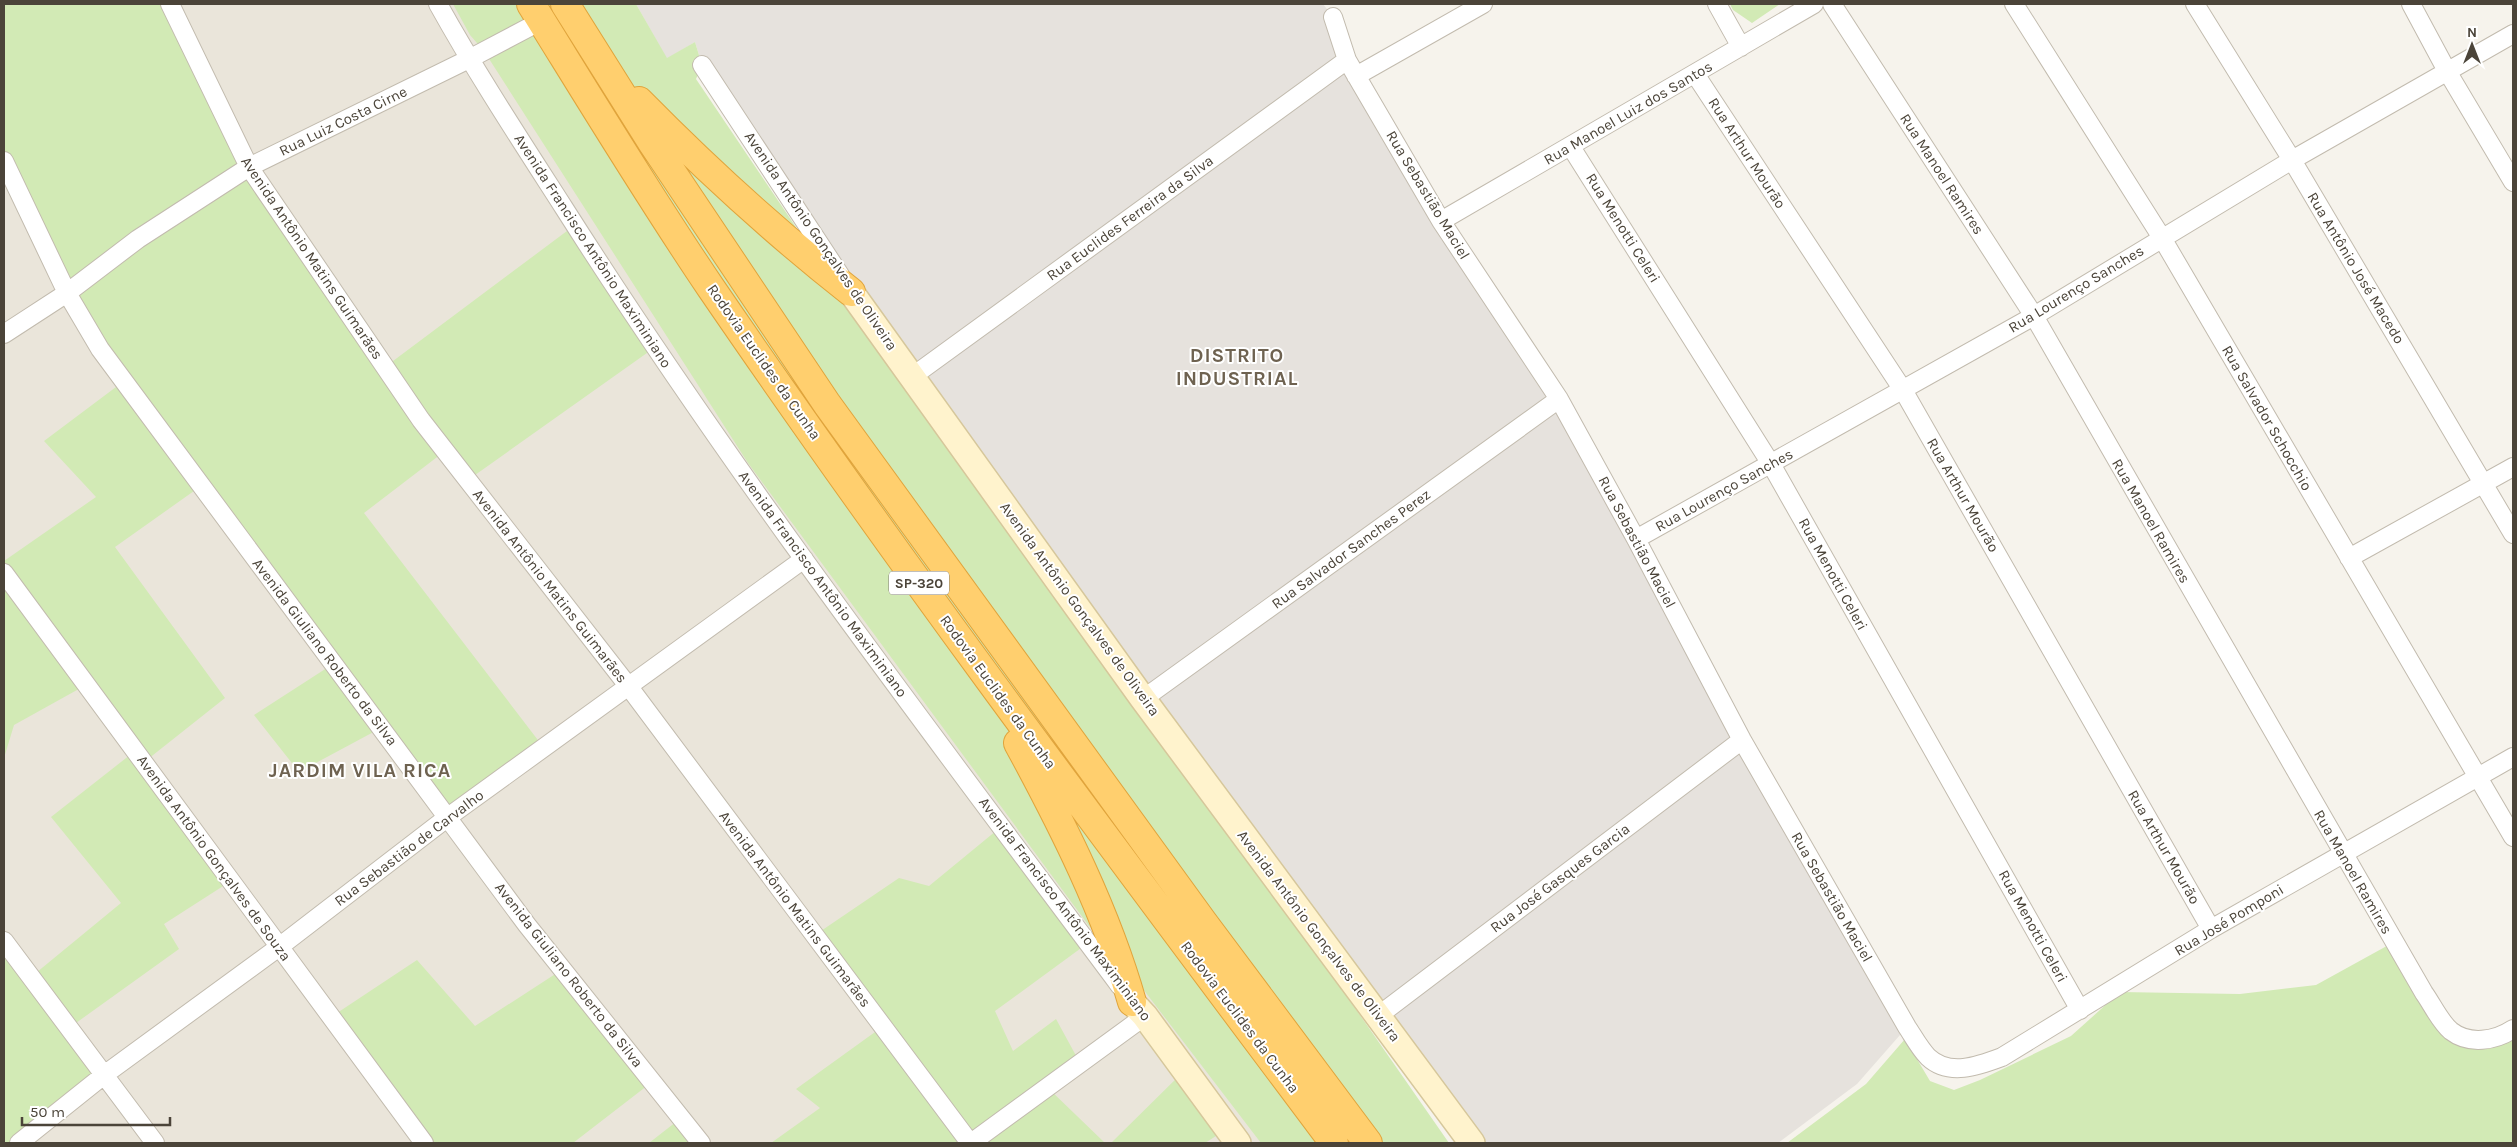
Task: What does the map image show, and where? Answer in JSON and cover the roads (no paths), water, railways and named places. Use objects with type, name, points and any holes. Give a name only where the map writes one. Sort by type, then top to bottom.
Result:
[{"type":"highway","name":"Rodovia Euclides da Cunha","points":[[565,4],[601,63],[827,404],[1202,922],[1368,1143]]},
{"type":"highway","name":"Rodovia Euclides da Cunha","points":[[536,12],[710,285],[994,687],[1334,1143]]},
{"type":"highway","points":[[601,63],[718,179],[785,240],[851,292]]},
{"type":"highway","points":[[994,687],[1016,738],[1063,825],[1120,959],[1139,1009]]},
{"type":"main road","name":"Avenida Antônio Gonçalves de Oliveira","points":[[851,292],[1143,698],[1472,1143]]},
{"type":"main road","name":"Avenida Francisco Antônio Maximiniano","points":[[1139,1009],[1238,1143]]},
{"type":"street","name":"Avenida Antônio Matins Guimarães","points":[[170,4],[249,168],[421,420],[629,687],[970,1143]]},
{"type":"street","name":"Avenida Francisco Antônio Maximiniano","points":[[438,4],[469,59],[643,332],[804,559],[1139,1009]]},
{"type":"street","points":[[1356,76],[1483,4]]},
{"type":"street","points":[[1717,4],[1741,47]]},
{"type":"street","name":"Rua Manoel Luiz dos Santos","points":[[1442,221],[1572,147],[1814,4]]},
{"type":"street","name":"Rua Manoel Ramires","points":[[1832,4],[2034,316],[2424,993],[2450,1030],[2465,1039],[2485,1040],[2505,1034],[2513,1029]]},
{"type":"street","name":"Rua Salvador Schocchio","points":[[2014,4],[2162,238],[2477,779],[2513,837]]},
{"type":"street","name":"Rua Antônio José Macedo","points":[[2195,4],[2292,160],[2513,534]]},
{"type":"street","points":[[2411,4],[2447,71],[2513,182]]},
{"type":"street","name":"Rua Luiz Costa Cirne","points":[[4,334],[67,293],[138,238],[249,168],[469,59],[536,12]]},
{"type":"street","name":"Rua Sebastião Maciel","points":[[1334,17],[1347,60],[1356,76],[1442,221],[1559,399],[1636,539],[1742,740],[1907,1027],[1928,1057],[1941,1065]]},
{"type":"street","name":"Rua Lourenço Sanches","points":[[1636,539],[2034,316],[2292,160],[2513,34]]},
{"type":"street","name":"Rua Euclides Ferreira da Silva","points":[[913,376],[1347,60]]},
{"type":"street","name":"Avenida Antônio Gonçalves de Oliveira","points":[[702,65],[851,292]]},
{"type":"street","name":"Rua Arthur Mourão","points":[[1695,74],[1903,390],[2211,929]]},
{"type":"street","name":"Rua Menotti Celeri","points":[[1572,147],[1771,464],[2080,1010]]},
{"type":"street","name":"Avenida Giuliano Roberto da Silva","points":[[4,161],[67,293],[100,349],[527,925],[701,1143]]},
{"type":"street","name":"Rua Salvador Sanches Perez","points":[[1143,698],[1559,399]]},
{"type":"street","points":[[2349,558],[2513,467]]},
{"type":"street","name":"Rua Sebastião de Carvalho","points":[[18,1143],[448,817],[804,559]]},
{"type":"street","name":"Avenida Antônio Gonçalves de Souza","points":[[4,573],[424,1143]]},
{"type":"street","name":"Rua José Gasques Garcia","points":[[1378,1016],[1742,740]]},
{"type":"street","name":"Rua José Pomponi","points":[[1941,1065],[1958,1069],[1976,1067],[2002,1057],[2211,929],[2513,757]]},
{"type":"street","points":[[4,941],[155,1143]]},
{"type":"street","points":[[970,1143],[1139,1009]]},
{"type":"district","name":"DISTRITO INDUSTRIAL","points":[[1237,366]]},
{"type":"district","name":"JARDIM VILA RICA","points":[[360,770]]}]
